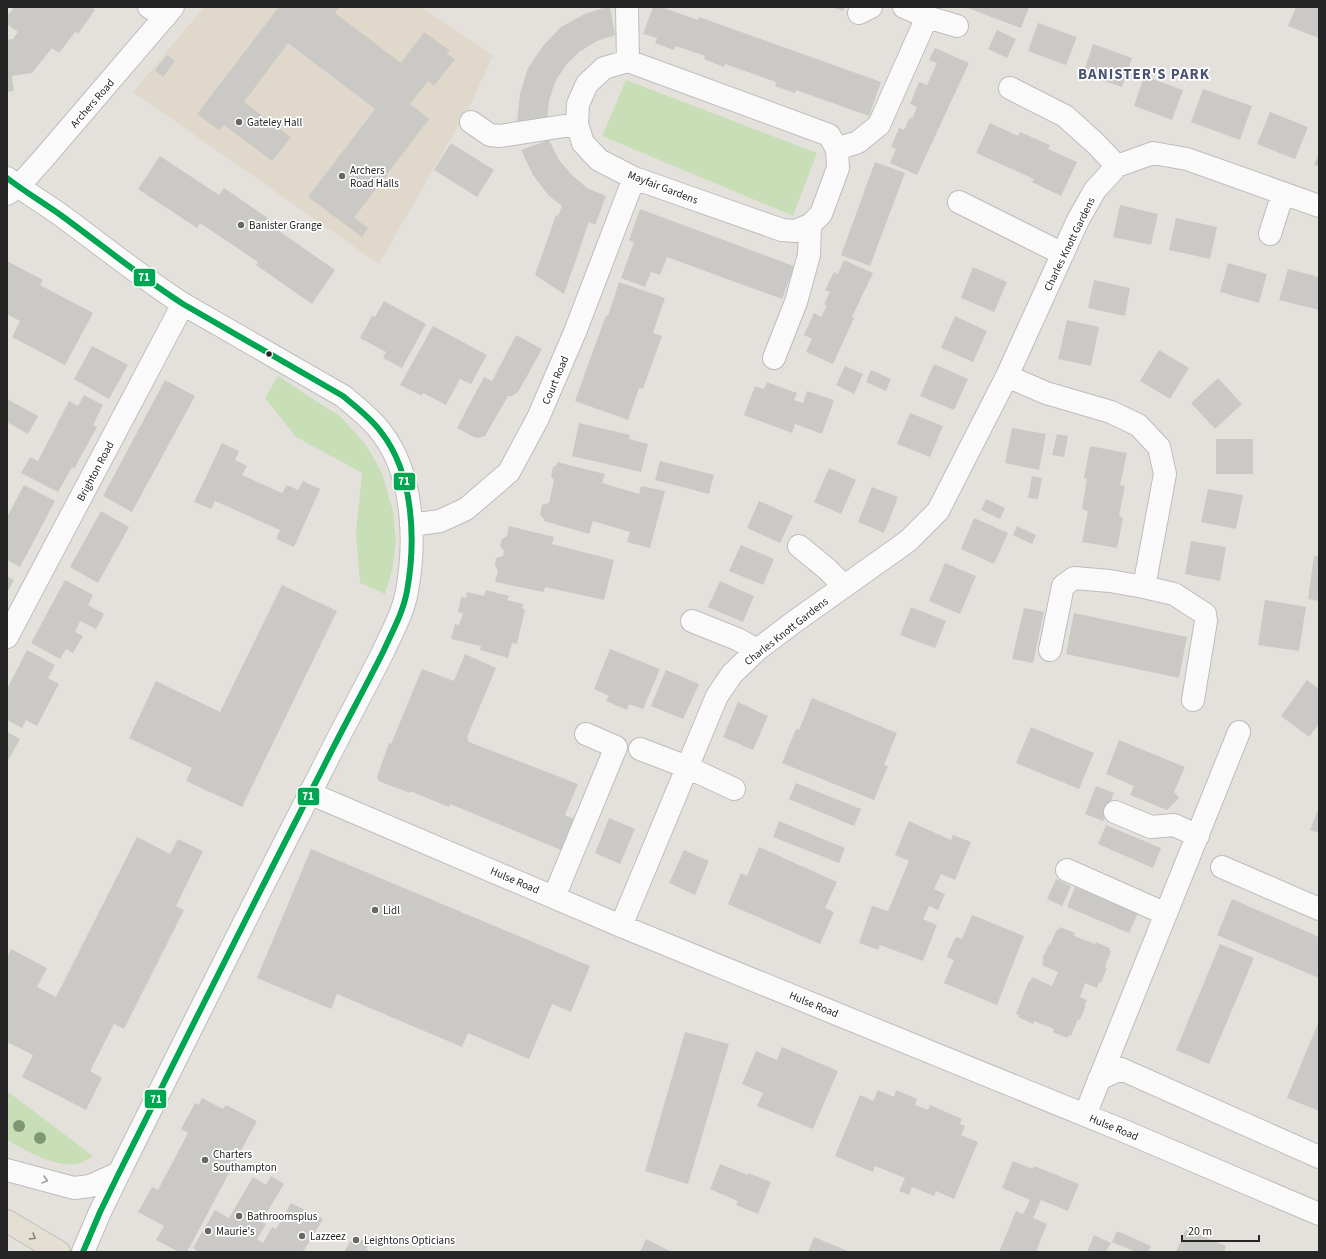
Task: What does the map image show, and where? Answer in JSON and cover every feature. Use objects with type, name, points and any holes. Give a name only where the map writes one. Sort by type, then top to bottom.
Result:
[{"type":"main road","points":[[7,1221],[59,1252]]},
{"type":"street","points":[[627,7],[628,61],[829,134],[837,149],[838,168],[824,208],[821,214],[810,226],[809,255],[796,302],[774,358]]},
{"type":"street","points":[[904,7],[926,17],[957,26]]},
{"type":"street","name":"Archers Road","points":[[11,187],[162,10]]},
{"type":"street","points":[[837,149],[858,142],[879,125],[926,17]]},
{"type":"street","name":"Mayfair Gardens","points":[[628,61],[604,68],[587,84],[578,104],[577,124],[583,144],[599,160],[634,178],[782,230],[796,231],[810,226]]},
{"type":"street","points":[[1010,88],[1065,116],[1095,143],[1117,166]]},
{"type":"street","points":[[471,122],[490,135],[500,136],[577,124]]},
{"type":"street","name":"Charles Knott Gardens","points":[[621,926],[717,696],[732,674],[757,650],[908,541],[938,511],[1007,376],[1078,220],[1095,190],[1117,166],[1153,153],[1187,159],[1319,206]]},
{"type":"street","name":"Court Road","points":[[411,526],[440,521],[466,509],[509,472],[538,418],[575,332],[634,178]]},
{"type":"street","points":[[11,187],[61,215],[158,288],[183,304],[343,396],[364,414],[381,432],[394,454],[404,476],[409,501],[411,526],[407,593],[400,616],[367,684],[309,793],[119,1173],[83,1252]]},
{"type":"street","points":[[1270,234],[1283,193]]},
{"type":"street","points":[[959,202],[1063,254]]},
{"type":"street","name":"Brighton Road","points":[[7,637],[183,304]]},
{"type":"street","points":[[1007,376],[1046,393],[1111,412],[1138,425],[1159,447],[1165,474],[1144,587]]},
{"type":"street","points":[[799,546],[827,569],[844,586]]},
{"type":"street","points":[[1050,650],[1063,586],[1074,578],[1110,581],[1174,594],[1205,614],[1206,621],[1193,700]]},
{"type":"street","points":[[692,620],[737,639],[757,650]]},
{"type":"street","points":[[1085,1115],[1239,732]]},
{"type":"street","points":[[554,897],[616,747],[586,734]]},
{"type":"street","points":[[640,749],[734,789]]},
{"type":"street","name":"Hulse Road","points":[[309,793],[621,926],[1318,1210]]},
{"type":"street","points":[[1115,812],[1151,827],[1174,825],[1198,836]]},
{"type":"street","points":[[1222,867],[1319,909]]},
{"type":"street","points":[[1067,870],[1166,914]]},
{"type":"street","points":[[1099,1079],[1121,1070],[1319,1157]]},
{"type":"street","points":[[7,1170],[74,1188],[90,1186],[119,1173]]},
{"type":"shaded area","name":"Archers Road Halls","points":[[204,7],[422,7],[493,56],[470,105],[379,264],[133,92]]},
{"type":"green space","points":[[626,80],[817,153],[793,216],[602,136]]},
{"type":"green space","points":[[278,376],[341,417],[366,445],[382,473],[393,511],[396,541],[392,570],[385,594],[360,583],[356,532],[362,473],[296,437],[265,398]]},
{"type":"green space","points":[[7,1092],[93,1156],[80,1163],[62,1163],[42,1158],[7,1140]]},
{"type":"building","points":[[14,7],[91,7],[95,10],[78,34],[76,31],[59,53],[52,48],[32,73],[12,76],[14,91],[7,92],[7,40],[13,39],[18,32],[7,24],[7,16]]},
{"type":"building","name":"Gateley Hall","points":[[279,7],[340,7],[335,13],[401,63],[424,32],[450,51],[447,54],[455,59],[434,86],[428,81],[410,104],[429,119],[354,218],[368,228],[362,237],[308,197],[375,109],[288,43],[244,102],[291,137],[272,161],[224,125],[219,130],[197,114]]},
{"type":"building","points":[[610,7],[615,35],[597,41],[579,52],[566,65],[555,82],[549,101],[547,121],[517,122],[520,94],[528,68],[543,46],[561,27],[585,14]]},
{"type":"building","points":[[653,7],[661,7],[698,20],[699,17],[881,82],[869,116],[796,90],[795,93],[775,86],[776,82],[725,64],[724,67],[704,59],[705,56],[676,46],[674,50],[655,43],[657,38],[643,34]]},
{"type":"building","points":[[832,7],[845,7],[843,11]]},
{"type":"building","points":[[965,7],[1029,7],[1021,28]]},
{"type":"building","points":[[1296,7],[1319,8],[1319,38],[1288,26]]},
{"type":"building","points":[[1038,23],[1077,37],[1066,65],[1028,51]]},
{"type":"building","points":[[997,30],[1016,39],[1007,58],[988,49]]},
{"type":"building","points":[[1093,44],[1132,58],[1122,87],[1083,74]]},
{"type":"building","points":[[935,48],[969,63],[917,175],[890,163],[896,149],[891,147],[899,128],[904,130],[910,117],[912,119],[917,107],[910,104],[919,82],[927,85],[937,63],[929,60]]},
{"type":"building","points":[[167,55],[175,61],[163,77],[155,70]]},
{"type":"building","points":[[1144,76],[1183,90],[1172,120],[1134,106]]},
{"type":"building","points":[[1203,89],[1252,106],[1240,140],[1191,122]]},
{"type":"building","points":[[1270,112],[1308,127],[1295,159],[1257,144]]},
{"type":"building","points":[[990,123],[1018,136],[1020,132],[1050,145],[1048,149],[1077,162],[1061,196],[1032,182],[1034,179],[976,153]]},
{"type":"building","points":[[549,140],[559,160],[572,175],[587,188],[606,196],[595,225],[589,222],[564,294],[535,275],[556,215],[558,216],[562,206],[549,196],[533,175],[521,150]]},
{"type":"building","points":[[451,143],[494,170],[477,197],[434,170]]},
{"type":"building","points":[[1319,152],[1319,167],[1314,165]]},
{"type":"building","points":[[160,156],[219,195],[224,188],[282,228],[279,231],[335,270],[312,304],[256,265],[258,262],[200,223],[197,228],[138,189]]},
{"type":"building","points":[[875,162],[905,173],[870,266],[841,255]]},
{"type":"building","points":[[1120,205],[1158,214],[1151,245],[1113,237]]},
{"type":"building","points":[[640,209],[794,266],[782,299],[667,257],[660,275],[651,272],[645,287],[621,278],[634,242],[629,240]]},
{"type":"building","points":[[1176,218],[1217,227],[1210,259],[1169,250]]},
{"type":"building","points":[[844,260],[873,273],[852,317],[854,318],[833,364],[806,352],[812,339],[804,335],[814,313],[821,317],[827,306],[824,304],[830,292],[825,290],[834,272],[838,274]]},
{"type":"building","points":[[7,261],[43,280],[40,285],[93,313],[65,365],[12,337],[20,321],[7,314]]},
{"type":"building","points":[[1228,263],[1267,274],[1259,303],[1220,292]]},
{"type":"building","points":[[973,267],[1007,282],[994,312],[961,298]]},
{"type":"building","points":[[1288,269],[1319,277],[1319,310],[1279,300]]},
{"type":"building","points":[[1094,280],[1130,288],[1125,316],[1088,308]]},
{"type":"building","points":[[619,282],[665,298],[653,333],[662,336],[643,389],[639,388],[628,420],[575,401],[606,315],[608,316]]},
{"type":"building","points":[[384,301],[426,324],[402,368],[383,358],[386,352],[360,338],[372,316],[375,317]]},
{"type":"building","points":[[955,316],[987,331],[973,362],[941,348]]},
{"type":"building","points":[[1067,320],[1099,327],[1091,366],[1058,359]]},
{"type":"building","points":[[433,326],[487,355],[471,384],[460,379],[446,405],[423,393],[422,396],[400,385]]},
{"type":"building","points":[[516,335],[542,349],[518,392],[512,396],[508,396],[485,436],[478,438],[474,437],[457,428],[484,377],[492,381]]},
{"type":"building","points":[[92,346],[128,365],[109,399],[74,379]]},
{"type":"building","points":[[1159,350],[1189,368],[1170,399],[1140,381]]},
{"type":"building","points":[[934,364],[968,379],[954,410],[920,396]]},
{"type":"building","points":[[845,366],[863,374],[854,394],[836,385]]},
{"type":"building","points":[[871,370],[891,379],[886,391],[866,382]]},
{"type":"building","points":[[1218,378],[1242,404],[1215,429],[1191,403]]},
{"type":"building","points":[[165,380],[195,396],[132,512],[103,496]]},
{"type":"building","points":[[767,382],[797,393],[794,400],[803,403],[807,391],[834,400],[822,434],[795,424],[792,433],[744,415],[755,386],[764,389]]},
{"type":"building","points":[[84,395],[103,405],[93,425],[97,427],[74,469],[72,467],[58,492],[21,473],[30,457],[38,461],[69,401],[78,406]]},
{"type":"building","points":[[7,399],[38,416],[28,434],[7,422]]},
{"type":"building","points":[[910,413],[943,426],[930,457],[897,444]]},
{"type":"building","points":[[579,423],[630,435],[629,439],[648,444],[641,472],[572,456]]},
{"type":"building","points":[[1012,428],[1046,434],[1039,470],[1005,463]]},
{"type":"building","points":[[1057,434],[1068,436],[1064,457],[1052,455]]},
{"type":"building","points":[[1216,439],[1253,439],[1253,474],[1216,474]]},
{"type":"building","points":[[222,443],[239,451],[235,460],[247,466],[242,475],[282,493],[287,485],[298,490],[303,481],[320,489],[294,547],[276,539],[280,530],[215,501],[211,509],[194,502]]},
{"type":"building","points":[[1090,446],[1127,453],[1120,485],[1125,486],[1119,516],[1123,518],[1117,548],[1082,542],[1088,511],[1082,509],[1087,479],[1084,478]]},
{"type":"building","points":[[660,461],[714,475],[709,494],[655,480]]},
{"type":"building","points":[[557,462],[605,474],[602,483],[639,494],[641,486],[665,491],[650,548],[627,542],[630,532],[593,521],[589,534],[544,521],[540,515],[542,505],[549,503],[554,480],[551,476],[553,467],[557,465]]},
{"type":"building","points":[[829,468],[856,480],[841,514],[814,502]]},
{"type":"building","points":[[1032,476],[1042,478],[1038,499],[1028,498]]},
{"type":"building","points":[[24,485],[55,501],[20,567],[7,560],[7,517]]},
{"type":"building","points":[[872,487],[898,497],[884,533],[858,522]]},
{"type":"building","points":[[1208,489],[1243,495],[1236,529],[1201,522]]},
{"type":"building","points":[[986,499],[1005,508],[1000,519],[981,510]]},
{"type":"building","points":[[759,501],[793,516],[780,543],[747,528]]},
{"type":"building","points":[[101,511],[129,527],[98,583],[70,567]]},
{"type":"building","points":[[974,518],[1008,533],[994,564],[961,549]]},
{"type":"building","points":[[509,526],[554,537],[552,544],[614,560],[604,600],[545,587],[544,592],[495,582],[498,571],[495,565],[496,558],[503,556],[504,551],[500,546],[502,539],[507,536]]},
{"type":"building","points":[[1017,526],[1036,535],[1032,544],[1013,535]]},
{"type":"building","points":[[1191,541],[1226,547],[1220,581],[1185,574]]},
{"type":"building","points":[[741,545],[774,559],[763,585],[729,571]]},
{"type":"building","points":[[1314,556],[1319,556],[1319,601],[1308,599]]},
{"type":"building","points":[[945,563],[976,576],[960,614],[929,601]]},
{"type":"building","points":[[7,576],[14,580],[7,593]]},
{"type":"building","points":[[65,580],[93,595],[88,605],[104,614],[96,629],[80,621],[75,632],[83,636],[73,653],[66,649],[60,659],[31,643]]},
{"type":"building","points":[[720,581],[754,596],[743,622],[708,607]]},
{"type":"building","points":[[282,585],[337,611],[242,807],[186,781],[192,768],[129,738],[156,681],[220,712]]},
{"type":"building","points":[[486,590],[509,596],[507,600],[523,604],[522,608],[525,610],[517,644],[512,643],[508,658],[480,650],[481,646],[451,639],[455,624],[459,625],[463,613],[458,612],[461,597],[466,598],[467,592],[484,596]]},
{"type":"building","points":[[1265,600],[1306,607],[1299,651],[1258,645]]},
{"type":"building","points":[[911,607],[946,621],[935,648],[900,635]]},
{"type":"building","points":[[1024,608],[1044,612],[1033,663],[1012,659]]},
{"type":"building","points":[[1074,613],[1187,637],[1179,678],[1066,654]]},
{"type":"building","points":[[610,649],[660,669],[643,709],[629,704],[627,710],[606,701],[609,696],[594,689]]},
{"type":"building","points":[[27,650],[55,665],[48,678],[59,684],[37,726],[26,720],[22,728],[7,720],[7,689]]},
{"type":"building","points":[[465,654],[496,668],[467,737],[469,742],[578,784],[565,815],[574,819],[561,850],[450,804],[449,807],[378,780],[377,777],[389,743],[391,744],[422,669],[454,681]]},
{"type":"building","points":[[666,670],[699,684],[683,719],[651,706]]},
{"type":"building","points":[[1307,680],[1319,689],[1319,724],[1309,737],[1281,716]]},
{"type":"building","points":[[812,698],[897,733],[884,765],[888,766],[874,800],[782,763],[796,729],[799,730]]},
{"type":"building","points":[[738,702],[768,716],[753,750],[723,737]]},
{"type":"building","points":[[1031,727],[1094,753],[1079,789],[1016,763]]},
{"type":"building","points":[[7,732],[20,739],[7,762]]},
{"type":"building","points":[[1119,740],[1185,767],[1174,792],[1179,798],[1167,810],[1130,795],[1134,786],[1106,774]]},
{"type":"building","points":[[796,783],[861,809],[854,826],[789,799]]},
{"type":"building","points":[[1096,786],[1114,793],[1103,821],[1085,814]]},
{"type":"building","points":[[1319,807],[1319,833],[1310,830]]},
{"type":"building","points":[[609,818],[635,829],[620,864],[595,853]]},
{"type":"building","points":[[779,821],[845,848],[839,863],[773,837]]},
{"type":"building","points":[[909,821],[951,840],[953,835],[971,842],[955,880],[941,874],[934,889],[945,894],[938,910],[929,906],[923,919],[937,925],[923,961],[880,945],[878,950],[859,943],[872,906],[888,911],[909,861],[895,855]]},
{"type":"building","points":[[1106,825],[1161,848],[1153,868],[1098,844]]},
{"type":"building","points":[[137,837],[170,854],[178,839],[203,851],[176,906],[184,910],[124,1029],[114,1024],[90,1071],[102,1078],[86,1110],[22,1077],[33,1055],[7,1042],[7,957],[11,949],[47,968],[37,987],[56,997]]},
{"type":"building","points":[[759,847],[837,882],[825,908],[834,912],[820,944],[728,904],[741,873],[747,876]]},
{"type":"building","name":"Lidl","points":[[311,849],[590,966],[571,1012],[552,1004],[529,1059],[468,1033],[462,1047],[337,994],[331,1009],[257,978]]},
{"type":"building","points":[[684,850],[709,861],[695,895],[669,883]]},
{"type":"building","points":[[1056,879],[1071,886],[1062,906],[1047,899]]},
{"type":"building","points":[[1075,887],[1138,913],[1129,933],[1067,907]]},
{"type":"building","points":[[1232,899],[1319,937],[1319,978],[1217,935]]},
{"type":"building","points":[[972,915],[1024,936],[997,1005],[944,983],[954,960],[947,957],[950,949],[956,937],[962,939]]},
{"type":"building","points":[[1060,927],[1075,933],[1074,936],[1095,944],[1096,942],[1110,948],[1109,950],[1111,951],[1105,967],[1107,968],[1101,983],[1099,982],[1097,988],[1085,983],[1080,997],[1087,1000],[1084,1005],[1086,1005],[1071,1036],[1069,1035],[1067,1038],[1053,1032],[1054,1029],[1034,1021],[1033,1024],[1018,1017],[1019,1015],[1016,1014],[1032,977],[1052,986],[1058,972],[1042,965],[1044,959],[1042,959],[1057,929],[1059,930]]},
{"type":"building","points":[[1220,944],[1254,958],[1209,1064],[1176,1050]]},
{"type":"building","points":[[1319,1021],[1319,1111],[1287,1098]]},
{"type":"building","points":[[685,1032],[729,1044],[688,1184],[645,1171]]},
{"type":"building","points":[[782,1047],[838,1071],[813,1129],[757,1106],[763,1093],[742,1084],[756,1051],[777,1060]]},
{"type":"building","points":[[878,1090],[894,1097],[896,1090],[917,1099],[915,1105],[928,1110],[930,1105],[962,1119],[960,1124],[965,1126],[961,1135],[978,1142],[954,1199],[936,1191],[934,1196],[912,1187],[909,1195],[899,1191],[905,1178],[875,1166],[873,1172],[835,1156],[860,1095],[873,1101]]},
{"type":"building","name":"Charters Southampton","points":[[202,1098],[223,1109],[226,1105],[257,1121],[187,1252],[179,1252],[156,1240],[164,1226],[138,1212],[152,1187],[158,1190],[188,1133],[181,1129],[195,1103],[199,1105]]},
{"type":"building","points":[[1013,1161],[1033,1169],[1034,1166],[1079,1184],[1068,1211],[1041,1200],[1033,1218],[1047,1224],[1036,1252],[999,1252],[1016,1211],[1023,1214],[1030,1200],[1002,1188]]},
{"type":"building","points":[[720,1164],[771,1182],[758,1214],[736,1205],[738,1201],[710,1189]]},
{"type":"building","points":[[271,1176],[284,1184],[261,1222],[266,1224],[257,1239],[263,1243],[272,1227],[276,1229],[291,1203],[323,1219],[303,1252],[199,1252],[193,1248],[215,1210],[229,1218],[253,1177],[266,1185]]},
{"type":"building","points":[[1186,1229],[1226,1246],[1224,1252],[1176,1252]]},
{"type":"building","points":[[1117,1231],[1151,1246],[1148,1252],[1136,1252],[1112,1242]]},
{"type":"building","name":"Leightons Opticians","points":[[354,1235],[369,1244],[366,1249],[370,1252],[344,1252]]},
{"type":"building","points":[[1094,1235],[1111,1243],[1106,1252],[1087,1252]]},
{"type":"building","points":[[814,1237],[850,1252],[808,1252]]},
{"type":"building","points":[[646,1239],[672,1252],[640,1252]]},
{"type":"transit line","name":"71","points":[[7,178],[62,216],[167,294],[343,396],[373,422],[392,449],[400,468],[410,508],[410,572],[407,591],[400,615],[194,1022],[100,1212],[83,1252]]},
{"type":"place","name":"Gateley Hall","points":[[239,122]]},
{"type":"place","name":"Archers Road Halls","points":[[342,176]]},
{"type":"place","name":"Banister Grange","points":[[241,225]]},
{"type":"place","name":"Lidl","points":[[375,910]]},
{"type":"place","name":"Charters Southampton","points":[[205,1160]]},
{"type":"place","name":"Bathroomsplus","points":[[239,1216]]},
{"type":"place","name":"Maurie's","points":[[208,1231]]},
{"type":"place","name":"Lazzeez","points":[[302,1236]]},
{"type":"place","name":"Leightons Opticians","points":[[356,1240]]},
{"type":"district","name":"BANISTER'S PARK","points":[[1144,74]]}]
